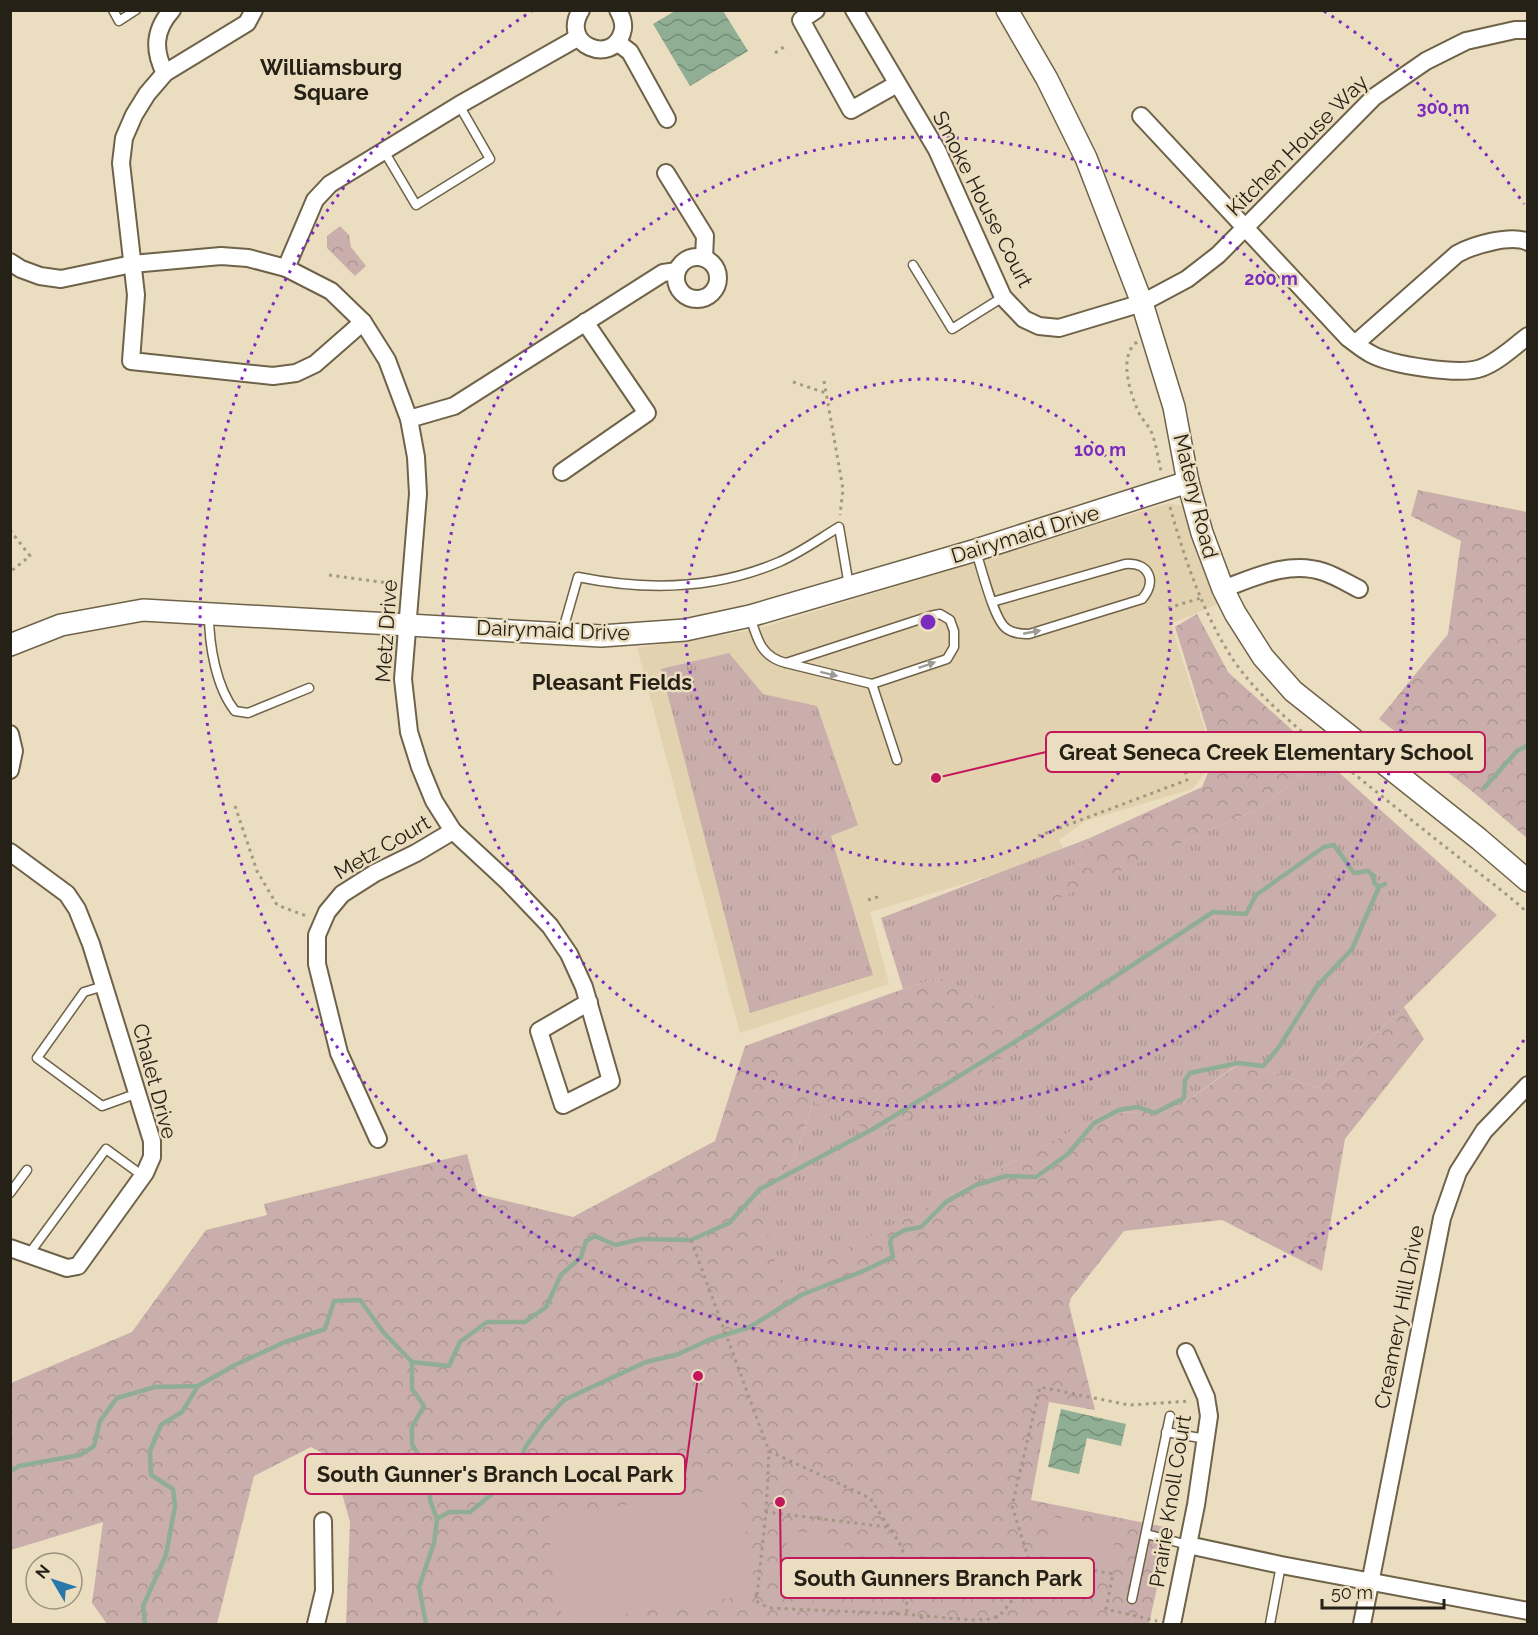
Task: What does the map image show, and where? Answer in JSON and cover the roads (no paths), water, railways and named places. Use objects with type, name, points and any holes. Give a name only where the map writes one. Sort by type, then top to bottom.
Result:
[{"type":"street","points":[[165,73],[157,58],[155,46],[166,18],[172,10]]},
{"type":"street","points":[[254,10],[247,22],[165,73],[147,94],[124,138],[121,163],[136,295],[131,361],[273,376],[296,373],[315,364],[363,322]]},
{"type":"street","points":[[581,10],[575,27],[577,36],[583,44],[600,50],[609,48],[622,34],[624,25],[618,10]]},
{"type":"street","points":[[816,10],[801,20],[851,110],[897,84]]},
{"type":"street","name":"Smoke House Court","points":[[854,10],[937,150],[1003,297],[1024,319],[1039,326],[1059,328],[1142,303]]},
{"type":"street","name":"Mateny Road","points":[[1007,10],[1047,79],[1086,158],[1142,303],[1174,407],[1188,482],[1202,533],[1223,589],[1235,613],[1263,657],[1293,691],[1479,839],[1527,881]]},
{"type":"street","name":"Kitchen House Way","points":[[1142,303],[1187,279],[1218,255],[1374,97],[1426,61],[1466,41],[1515,30],[1527,30]]},
{"type":"street","points":[[286,268],[315,200],[330,184],[577,36]]},
{"type":"street","points":[[617,42],[630,52],[667,119]]},
{"type":"street","points":[[1141,116],[1340,329],[1371,354],[1396,363],[1462,372],[1480,369],[1527,336]]},
{"type":"street","points":[[666,173],[705,236],[704,258]]},
{"type":"street","points":[[1356,343],[1463,250],[1515,238],[1527,242]]},
{"type":"street","name":"Metz Drive","points":[[10,262],[40,276],[61,279],[132,264],[221,256],[248,258],[286,268],[331,291],[363,322],[387,360],[409,419],[416,457],[418,494],[403,679],[409,732],[434,801],[453,831],[508,882],[550,926],[569,954],[584,987],[589,1002],[611,1081],[563,1106],[539,1031],[589,1002]]},
{"type":"street","points":[[696,256],[704,258],[717,268],[719,277],[717,285],[707,297],[690,298],[678,287],[677,271],[688,259],[696,256]]},
{"type":"street","points":[[409,419],[454,406],[663,273],[677,271]]},
{"type":"street","points":[[562,472],[647,413],[585,322]]},
{"type":"street","name":"Dairymaid Drive","points":[[10,645],[61,625],[143,610],[601,636],[685,630],[750,616],[976,550],[1188,482]]},
{"type":"street","points":[[1223,589],[1264,573],[1300,568],[1323,572],[1359,589]]},
{"type":"street","points":[[10,734],[14,751],[10,770]]},
{"type":"street","name":"Metz Court","points":[[378,1138],[339,1053],[317,964],[317,935],[327,912],[342,894],[375,873],[416,853],[453,831]]},
{"type":"street","name":"Chalet Drive","points":[[10,852],[67,894],[81,918],[152,1141],[152,1157],[143,1176],[78,1266],[67,1268],[10,1248]]},
{"type":"street","name":"Creamery Hill Drive","points":[[1362,1624],[1442,1218],[1458,1172],[1484,1131],[1527,1085]]},
{"type":"street","name":"Prairie Knoll Court","points":[[1165,1623],[1188,1545],[1209,1416],[1206,1400],[1186,1352]]},
{"type":"street","points":[[316,1624],[324,1591],[324,1521]]},
{"type":"street","points":[[1188,1545],[1370,1583],[1527,1611]]},
{"type":"lane","points":[[113,10],[119,21],[136,10]]},
{"type":"lane","points":[[384,151],[416,205],[490,159],[459,105]]},
{"type":"lane","points":[[913,265],[952,329],[1003,297]]},
{"type":"lane","points":[[562,633],[578,577],[622,584],[706,584],[737,578],[780,562],[839,527],[849,587]]},
{"type":"lane","points":[[976,550],[992,602],[998,619],[1006,629],[1017,634],[1029,634],[1142,599],[1149,591],[1150,578],[1146,570],[1136,563],[1125,564],[992,602]]},
{"type":"lane","points":[[209,614],[209,642],[226,700],[235,711],[248,713],[309,688]]},
{"type":"lane","points":[[750,616],[758,643],[765,653],[776,661],[872,684],[947,659],[954,647],[954,631],[950,620],[940,614],[917,619],[786,663]]},
{"type":"lane","points":[[872,684],[897,759]]},
{"type":"lane","points":[[104,986],[84,992],[37,1058],[102,1106],[138,1093]]},
{"type":"lane","points":[[29,1254],[106,1149],[143,1176]]},
{"type":"lane","points":[[10,1193],[27,1170]]},
{"type":"lane","points":[[1132,1599],[1170,1416]]},
{"type":"lane","points":[[1166,1432],[1206,1439]]},
{"type":"lane","points":[[1146,1534],[1188,1545]]},
{"type":"lane","points":[[1270,1624],[1281,1565]]},
{"type":"water","points":[[675,11],[723,11],[748,51],[690,86],[653,24]]},
{"type":"water","points":[[1061,1409],[1126,1424],[1121,1446],[1087,1438],[1079,1474],[1048,1467]]},
{"type":"waterway","points":[[1484,788],[1517,751],[1528,745]]},
{"type":"waterway","points":[[10,1472],[19,1466],[80,1455],[94,1446],[100,1421],[117,1398],[155,1387],[198,1386],[235,1365],[285,1342],[325,1329],[334,1301],[360,1300],[384,1333],[412,1362],[449,1366],[460,1342],[487,1322],[525,1322],[546,1307],[561,1275],[581,1257],[586,1241],[595,1236],[615,1245],[641,1239],[691,1240],[729,1223],[760,1189],[873,1129],[1026,1035],[1213,912],[1246,914],[1256,895],[1324,847],[1334,845],[1354,873],[1368,871],[1374,876],[1374,883],[1379,887]]},
{"type":"waterway","points":[[426,1624],[419,1587],[434,1543],[437,1519],[449,1512],[470,1512],[513,1477],[526,1446],[564,1400],[646,1362],[676,1355],[711,1339],[750,1327],[801,1295],[893,1257],[890,1242],[892,1237],[905,1230],[921,1227],[946,1202],[976,1185],[1006,1176],[1036,1177],[1068,1154],[1094,1123],[1119,1110],[1137,1107],[1155,1113],[1184,1098],[1185,1080],[1190,1073],[1238,1063],[1263,1066],[1279,1047],[1317,986],[1352,949],[1379,887],[1385,884]]},
{"type":"waterway","points":[[412,1362],[412,1389],[424,1406],[412,1427],[412,1444],[422,1461],[429,1481],[430,1500],[437,1519]]},
{"type":"waterway","points":[[145,1624],[143,1606],[166,1555],[175,1506],[173,1489],[151,1475],[150,1451],[161,1425],[182,1412],[198,1386]]},
{"type":"place","name":"Great Seneca Creek Elementary School","points":[[936,778]]},
{"type":"place","name":"South Gunner's Branch Local Park","points":[[698,1376]]},
{"type":"place","name":"South Gunners Branch Park","points":[[780,1502]]},
{"type":"district","name":"Williamsburg Square","points":[[331,80]]},
{"type":"district","name":"Pleasant Fields","points":[[612,682]]}]
